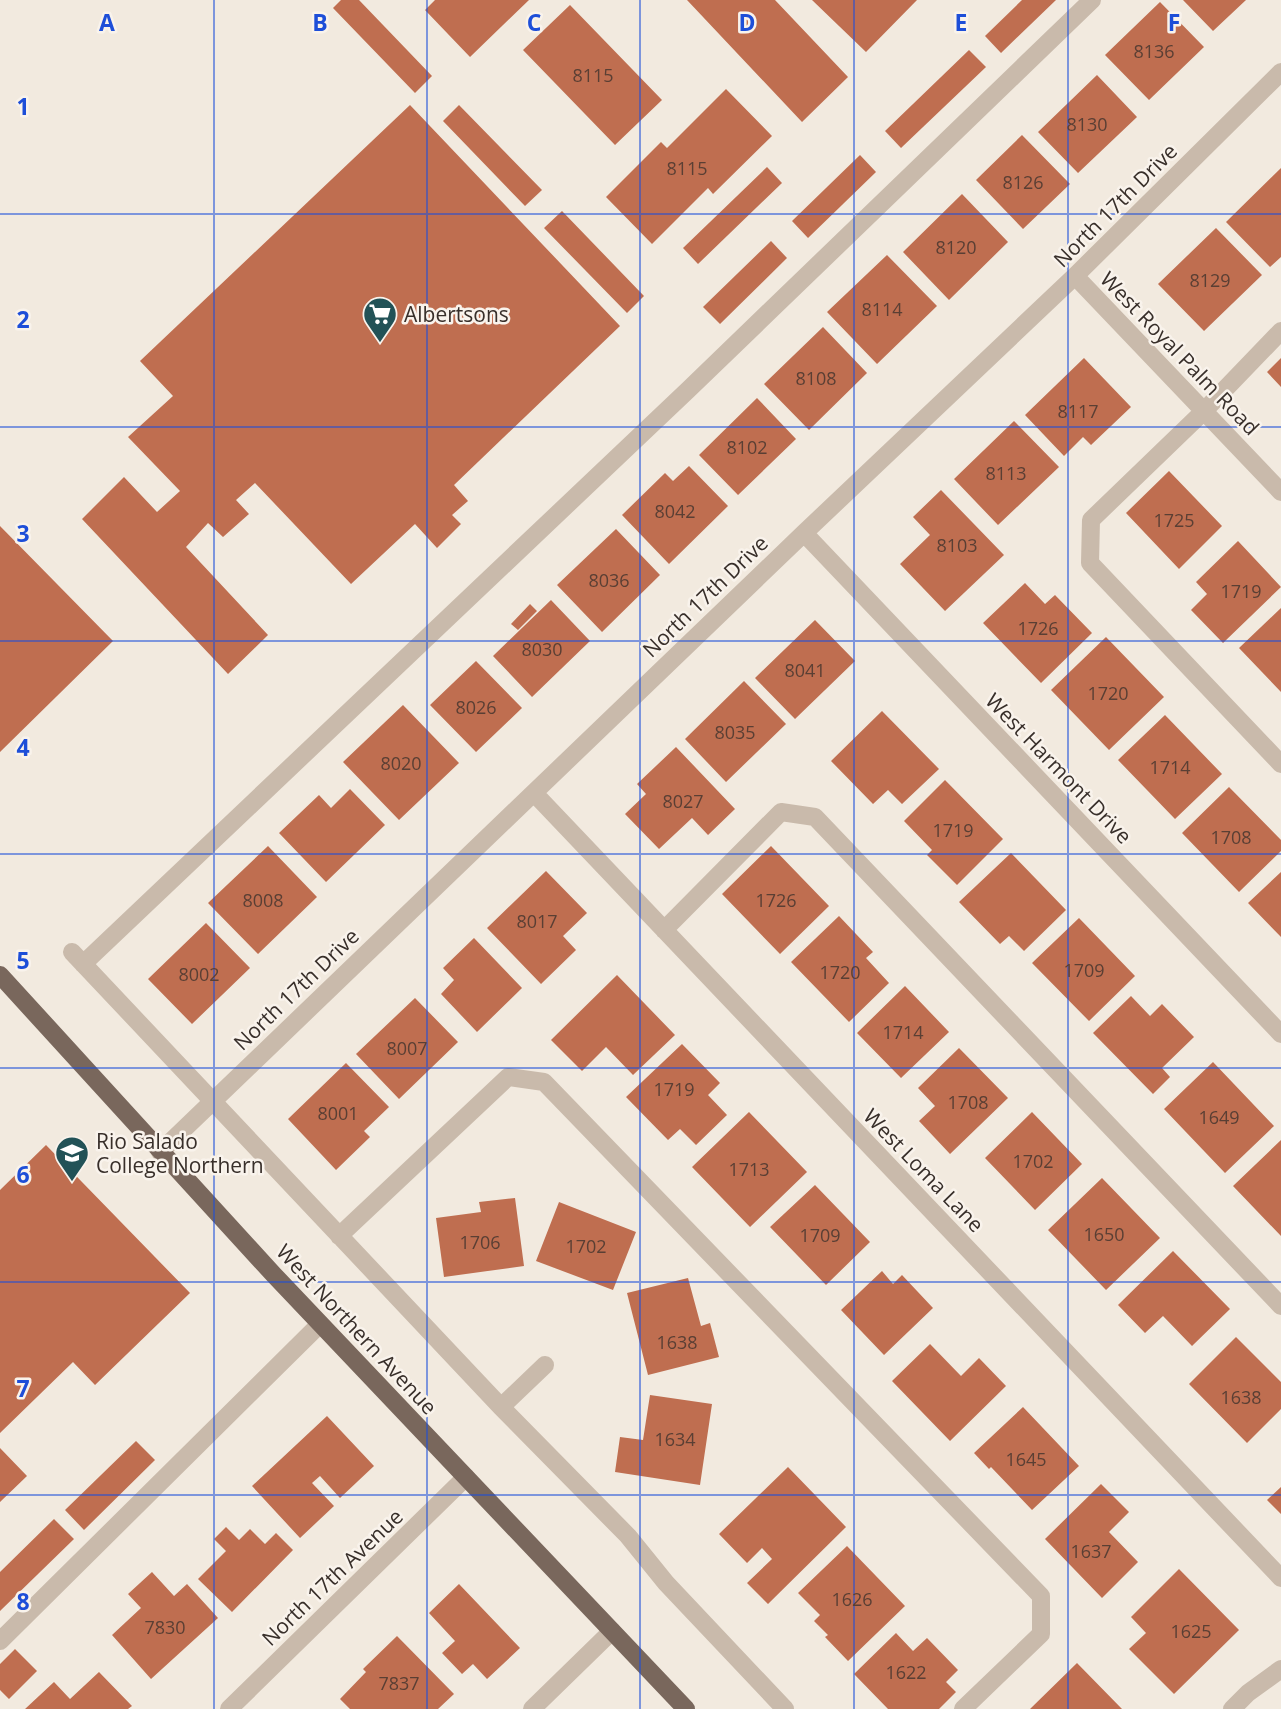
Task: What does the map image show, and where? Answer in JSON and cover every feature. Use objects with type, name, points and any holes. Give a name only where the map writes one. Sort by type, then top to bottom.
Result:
[{"type":"main road","name":"West Northern Avenue","points":[[0,975],[320,1324],[686,1709]]},
{"type":"street","points":[[785,1709],[666,1583],[628,1536],[501,1406],[77,958],[688,390],[1092,0]]},
{"type":"street","name":"North 17th Drive","points":[[160,1152],[1075,276],[1281,72]]},
{"type":"street","name":"West Royal Palm Road","points":[[1075,276],[1281,492]]},
{"type":"street","points":[[1281,331],[1204,411],[1091,520],[1090,563],[1281,764]]},
{"type":"street","name":"West Harmont Drive","points":[[804,533],[1281,1034]]},
{"type":"street","name":"West Loma Lane","points":[[534,793],[1281,1578]]},
{"type":"street","points":[[664,930],[781,812],[815,817],[1281,1306]]},
{"type":"street","points":[[339,1236],[508,1077],[544,1082],[1041,1595],[1041,1634],[963,1709]]},
{"type":"street","points":[[0,1641],[320,1324]]},
{"type":"street","points":[[501,1406],[545,1365]]},
{"type":"street","name":"North 17th Avenue","points":[[229,1709],[466,1477]]},
{"type":"street","points":[[532,1709],[612,1631]]},
{"type":"street","points":[[1232,1709],[1248,1693],[1281,1669]]},
{"type":"building","points":[[341,0],[359,0],[432,76],[415,93],[333,8]]},
{"type":"building","points":[[435,0],[529,0],[470,57],[425,10]]},
{"type":"building","points":[[687,0],[775,0],[848,77],[802,122]]},
{"type":"building","points":[[812,0],[917,0],[866,52]]},
{"type":"building","points":[[1022,0],[1056,0],[1001,53],[985,36]]},
{"type":"building","points":[[1183,0],[1246,0],[1213,31]]},
{"type":"building","points":[[1160,2],[1204,47],[1149,100],[1105,55]]},
{"type":"building","points":[[570,5],[662,100],[615,145],[523,50]]},
{"type":"building","points":[[969,50],[986,67],[901,148],[885,131]]},
{"type":"building","points":[[1097,75],[1137,117],[1078,173],[1038,132]]},
{"type":"building","points":[[726,89],[772,136],[713,194],[708,188],[652,244],[606,197],[661,142],[667,148]]},
{"type":"building","name":"Albertsons","points":[[410,105],[620,326],[454,485],[468,501],[452,515],[461,524],[437,548],[415,524],[351,584],[255,483],[236,500],[249,514],[223,537],[208,523],[186,547],[268,635],[228,674],[82,519],[124,477],[157,512],[180,491],[128,437],[173,396],[140,361]]},
{"type":"building","points":[[459,105],[542,190],[525,206],[443,121]]},
{"type":"building","points":[[1022,135],[1070,184],[1023,229],[976,180]]},
{"type":"building","points":[[860,155],[876,172],[808,238],[792,221]]},
{"type":"building","points":[[767,167],[782,183],[698,264],[683,248]]},
{"type":"building","points":[[1281,168],[1281,257],[1270,267],[1226,222]]},
{"type":"building","points":[[962,194],[1008,242],[949,300],[903,252]]},
{"type":"building","points":[[562,211],[644,296],[627,313],[544,228]]},
{"type":"building","points":[[1216,228],[1262,275],[1204,331],[1158,284]]},
{"type":"building","points":[[771,241],[787,258],[720,324],[703,307]]},
{"type":"building","points":[[887,255],[937,306],[877,364],[827,312]]},
{"type":"building","points":[[823,327],[867,373],[809,430],[764,384]]},
{"type":"building","points":[[1084,358],[1131,407],[1091,445],[1083,437],[1064,456],[1025,415]]},
{"type":"building","points":[[1281,358],[1281,387],[1267,372]]},
{"type":"building","points":[[757,398],[796,439],[738,495],[699,455]]},
{"type":"building","points":[[1014,421],[1059,467],[998,525],[954,479]]},
{"type":"building","points":[[689,466],[728,506],[669,564],[622,515],[665,473],[673,481]]},
{"type":"building","points":[[1169,471],[1222,526],[1179,569],[1126,513]]},
{"type":"building","points":[[941,490],[1004,555],[945,611],[900,564],[930,535],[913,517]]},
{"type":"building","points":[[0,526],[113,641],[0,752]]},
{"type":"building","points":[[616,529],[660,575],[602,632],[557,585]]},
{"type":"building","points":[[1238,541],[1281,587],[1223,643],[1191,610],[1207,594],[1196,582]]},
{"type":"building","points":[[1025,583],[1045,604],[1055,595],[1092,633],[1041,683],[983,623]]},
{"type":"building","points":[[551,600],[590,641],[532,697],[493,656]]},
{"type":"building","points":[[530,604],[537,611],[518,630],[511,624]]},
{"type":"building","points":[[1281,608],[1281,692],[1239,648]]},
{"type":"building","points":[[815,620],[855,661],[795,719],[755,678]]},
{"type":"building","points":[[1106,637],[1164,697],[1109,750],[1051,690]]},
{"type":"building","points":[[476,661],[522,708],[476,752],[430,705]]},
{"type":"building","points":[[744,681],[786,724],[726,782],[685,739]]},
{"type":"building","points":[[403,705],[459,763],[399,820],[343,762]]},
{"type":"building","points":[[882,711],[939,769],[902,804],[888,790],[873,804],[831,761]]},
{"type":"building","points":[[1165,715],[1222,774],[1175,819],[1118,760]]},
{"type":"building","points":[[676,747],[735,809],[708,835],[692,818],[659,849],[625,814],[646,794],[637,784]]},
{"type":"building","points":[[945,780],[1003,839],[957,885],[927,855],[932,850],[904,821]]},
{"type":"building","points":[[1229,787],[1281,840],[1281,851],[1239,892],[1182,833]]},
{"type":"building","points":[[350,789],[385,825],[326,882],[279,833],[319,795],[331,808]]},
{"type":"building","points":[[268,846],[317,897],[258,954],[208,903]]},
{"type":"building","points":[[771,846],[829,906],[780,954],[722,894]]},
{"type":"building","points":[[1011,853],[1066,910],[1024,951],[1009,936],[1000,944],[959,902]]},
{"type":"building","points":[[546,871],[587,913],[563,936],[576,950],[541,984],[487,928]]},
{"type":"building","points":[[1281,872],[1281,937],[1248,903]]},
{"type":"building","points":[[839,916],[873,952],[866,958],[889,983],[849,1022],[791,962]]},
{"type":"building","points":[[1079,918],[1135,976],[1089,1021],[1032,963]]},
{"type":"building","points":[[206,923],[250,968],[192,1024],[148,979]]},
{"type":"building","points":[[474,938],[522,988],[477,1032],[441,994],[454,980],[443,968]]},
{"type":"building","points":[[617,975],[675,1035],[633,1075],[606,1047],[582,1071],[551,1040]]},
{"type":"building","points":[[905,986],[949,1032],[901,1078],[857,1033]]},
{"type":"building","points":[[1131,996],[1150,1016],[1162,1004],[1194,1037],[1162,1068],[1170,1077],[1153,1094],[1093,1033]]},
{"type":"building","points":[[415,998],[458,1042],[399,1099],[356,1054]]},
{"type":"building","points":[[682,1044],[720,1083],[708,1095],[727,1115],[696,1145],[680,1129],[668,1140],[626,1097]]},
{"type":"building","points":[[959,1048],[1008,1098],[950,1154],[919,1121],[935,1106],[918,1088]]},
{"type":"building","points":[[1213,1062],[1274,1126],[1225,1173],[1164,1109]]},
{"type":"building","points":[[346,1063],[389,1107],[364,1131],[370,1137],[336,1170],[288,1119]]},
{"type":"building","points":[[749,1112],[807,1172],[750,1227],[692,1167]]},
{"type":"building","points":[[1032,1112],[1082,1164],[1035,1210],[985,1158]]},
{"type":"building","points":[[1281,1140],[1281,1236],[1233,1186]]},
{"type":"building","points":[[46,1145],[190,1293],[95,1385],[73,1362],[0,1433],[0,1190]]},
{"type":"building","points":[[1102,1178],[1160,1238],[1106,1290],[1048,1230]]},
{"type":"building","points":[[815,1185],[870,1242],[826,1285],[770,1227]]},
{"type":"building","points":[[515,1198],[524,1266],[444,1277],[436,1218],[481,1212],[479,1202]]},
{"type":"building","points":[[559,1202],[636,1232],[613,1290],[536,1261]]},
{"type":"building","points":[[1173,1251],[1230,1309],[1192,1346],[1163,1316],[1145,1333],[1118,1305]]},
{"type":"building","points":[[882,1271],[893,1284],[902,1275],[933,1308],[884,1355],[841,1310]]},
{"type":"building","points":[[688,1278],[701,1326],[710,1323],[719,1357],[648,1375],[627,1293]]},
{"type":"building","points":[[1236,1337],[1281,1382],[1281,1409],[1247,1443],[1189,1384]]},
{"type":"building","points":[[930,1344],[961,1376],[979,1358],[1006,1386],[950,1441],[892,1381]]},
{"type":"building","points":[[650,1395],[712,1404],[700,1485],[615,1472],[620,1437],[643,1440]]},
{"type":"building","points":[[1023,1407],[1079,1466],[1032,1510],[974,1453]]},
{"type":"building","points":[[327,1416],[374,1466],[340,1498],[320,1476],[312,1483],[334,1506],[300,1538],[252,1486]]},
{"type":"building","points":[[136,1441],[155,1460],[84,1530],[65,1510]]},
{"type":"building","points":[[0,1448],[27,1476],[0,1502]]},
{"type":"building","points":[[788,1467],[846,1527],[768,1604],[747,1583],[772,1559],[762,1548],[747,1563],[719,1534]]},
{"type":"building","points":[[1101,1484],[1129,1512],[1109,1532],[1138,1562],[1102,1598],[1045,1539]]},
{"type":"building","points":[[1281,1487],[1281,1514],[1267,1500]]},
{"type":"building","points":[[54,1519],[74,1539],[0,1611],[0,1572]]},
{"type":"building","points":[[226,1527],[239,1540],[250,1529],[265,1544],[276,1533],[293,1550],[232,1612],[198,1579],[226,1551],[214,1539]]},
{"type":"building","points":[[847,1546],[905,1606],[848,1661],[814,1621],[820,1615],[798,1593]]},
{"type":"building","points":[[1179,1569],[1239,1630],[1174,1694],[1129,1649],[1146,1633],[1131,1617]]},
{"type":"building","points":[[152,1572],[174,1596],[187,1584],[218,1618],[151,1679],[112,1635],[141,1608],[128,1594]]},
{"type":"building","points":[[459,1584],[520,1648],[487,1679],[473,1664],[462,1674],[442,1653],[455,1641],[429,1613]]},
{"type":"building","points":[[896,1633],[913,1651],[927,1638],[958,1670],[946,1682],[956,1692],[939,1709],[888,1709],[854,1674]]},
{"type":"building","points":[[397,1636],[454,1694],[438,1709],[350,1709],[340,1699],[366,1672],[363,1669]]},
{"type":"building","points":[[15,1649],[37,1671],[9,1699],[0,1690],[0,1664]]},
{"type":"building","points":[[1077,1663],[1122,1709],[1030,1709]]},
{"type":"building","points":[[99,1672],[132,1706],[128,1709],[25,1709],[54,1682],[70,1699]]},
{"type":"place","name":"Albertsons","points":[[380,344]]},
{"type":"place","name":"Rio Salado College Northern","points":[[72,1183]]}]
